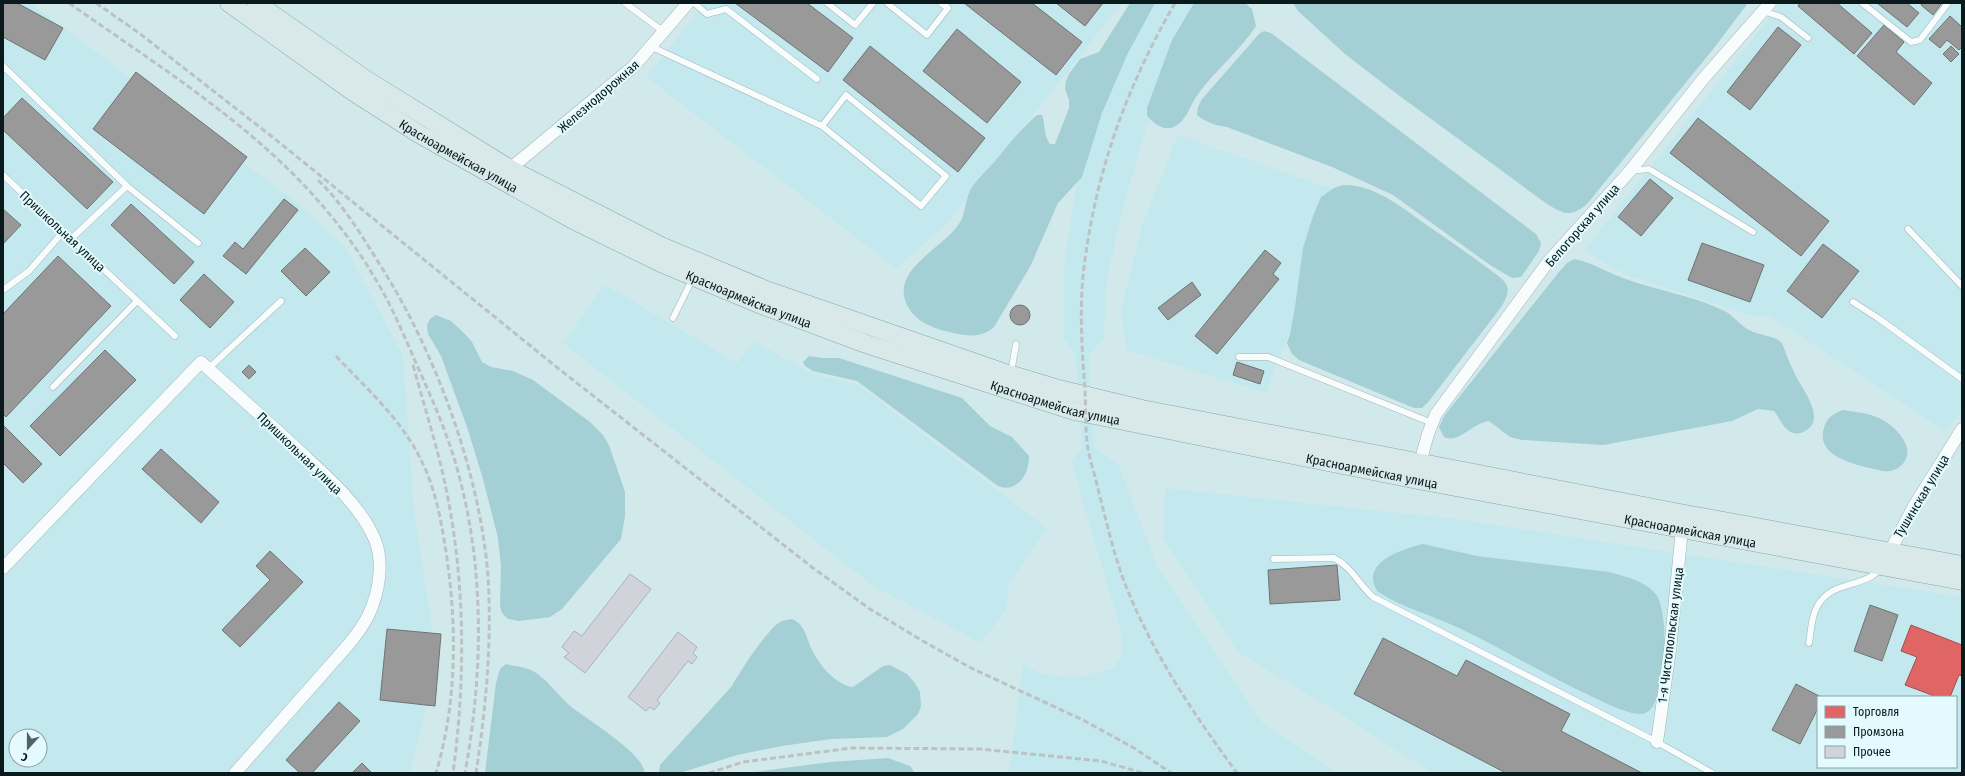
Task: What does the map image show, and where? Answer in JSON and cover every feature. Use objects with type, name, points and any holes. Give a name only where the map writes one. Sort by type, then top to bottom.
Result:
[{"type":"main road","name":"Красноармейская улица","points":[[229,3],[352,91],[419,134],[503,174],[699,263],[780,295],[1010,374],[1059,389],[1142,408],[1420,463],[1886,559],[1962,581]]},
{"type":"main road","name":"Красноармейская улица","points":[[256,3],[503,174],[615,242],[759,304],[866,344],[1074,411],[1426,482],[1682,529],[1886,559],[1962,565]]},
{"type":"street","name":"Железнодорожная","points":[[503,174],[634,66],[665,32],[688,3]]},
{"type":"street","name":"Белогорская улица","points":[[1420,463],[1432,423],[1442,405],[1548,262],[1630,171],[1703,79],[1767,7]]},
{"type":"street","points":[[3,568],[205,365]]},
{"type":"street","name":"Пришкольная улица","points":[[205,365],[334,483],[365,522],[375,541],[379,558],[379,574],[375,596],[368,614],[359,629],[334,661],[235,773]]},
{"type":"street","name":"Тушинская улица","points":[[1886,559],[1914,506],[1962,429]]},
{"type":"street","name":"1-я Чистопольская улица","points":[[1657,742],[1670,650],[1682,529]]},
{"type":"lane","points":[[625,3],[665,32]]},
{"type":"lane","points":[[694,3],[707,14],[726,9],[817,79]]},
{"type":"lane","points":[[827,3],[855,24],[873,3]]},
{"type":"lane","points":[[887,3],[927,35],[948,8],[941,3]]},
{"type":"lane","points":[[1862,3],[1911,42],[1920,40],[1948,3]]},
{"type":"lane","points":[[1767,7],[1808,38]]},
{"type":"lane","points":[[652,47],[822,126],[921,206],[946,176],[846,96],[822,126]]},
{"type":"lane","points":[[3,66],[127,186],[198,243]]},
{"type":"lane","points":[[1630,171],[1649,169],[1753,232]]},
{"type":"lane","name":"Пришкольная улица","points":[[3,175],[175,336]]},
{"type":"lane","points":[[71,240],[127,186]]},
{"type":"lane","points":[[1908,229],[1962,286]]},
{"type":"lane","points":[[3,290],[28,271],[63,232]]},
{"type":"lane","points":[[673,318],[694,277]]},
{"type":"lane","points":[[53,387],[137,301]]},
{"type":"lane","points":[[205,365],[281,301]]},
{"type":"lane","points":[[1853,302],[1878,318],[1962,379]]},
{"type":"lane","points":[[1010,374],[1016,344]]},
{"type":"lane","points":[[1239,357],[1268,357],[1432,423]]},
{"type":"lane","points":[[1274,558],[1334,558],[1347,567],[1356,576],[1362,588],[1373,597],[1657,742],[1712,773]]},
{"type":"lane","points":[[1809,643],[1815,613],[1821,601],[1840,586],[1870,578],[1886,559]]},
{"type":"shaded area","points":[[3,3],[31,3],[296,202],[346,248],[403,356],[414,510],[433,635],[427,706],[410,773],[3,773]]},
{"type":"shaded area","points":[[705,3],[1122,3],[946,225],[896,268],[646,77]]},
{"type":"shaded area","points":[[1130,3],[1155,3],[1127,55],[1102,113],[1082,177],[1058,203],[1030,267],[994,327],[983,334],[958,334],[934,328],[919,320],[908,307],[904,294],[905,282],[911,272],[919,262],[951,234],[961,220],[972,187],[1016,136],[1037,115],[1042,115],[1046,137],[1050,144],[1055,144],[1069,108],[1069,100],[1065,89],[1069,74],[1080,59],[1099,52]]},
{"type":"shaded area","points":[[1145,3],[1204,3],[1179,46],[1148,123],[1126,197],[1107,277],[1104,338],[1089,356],[1094,448],[1118,464],[1158,567],[1262,722],[1338,773],[1009,773],[1023,664],[1039,673],[1062,677],[1084,677],[1113,668],[1121,656],[1123,639],[1071,461],[1082,449],[1076,357],[1064,339],[1064,265],[1075,193],[1094,111]]},
{"type":"shaded area","points":[[1194,3],[1245,3],[1252,9],[1256,26],[1242,45],[1210,79],[1196,97],[1180,123],[1171,128],[1164,128],[1152,121],[1147,116],[1147,108],[1172,40]]},
{"type":"shaded area","points":[[1293,3],[1748,3],[1714,48],[1587,204],[1576,211],[1567,213],[1547,204],[1397,94],[1345,54],[1298,11]]},
{"type":"shaded area","points":[[1781,3],[1962,3],[1962,410],[1945,432],[1770,316],[1756,317],[1628,276],[1584,251]]},
{"type":"shaded area","points":[[1264,31],[1271,33],[1536,234],[1541,243],[1539,251],[1521,277],[1512,278],[1490,265],[1393,195],[1332,167],[1227,127],[1211,123],[1197,115],[1198,107],[1202,99],[1259,34]]},
{"type":"shaded area","points":[[1178,135],[1344,193],[1266,393],[1126,350],[1121,309],[1142,225]]},
{"type":"shaded area","points":[[1343,185],[1367,189],[1390,199],[1500,277],[1508,288],[1506,299],[1502,306],[1422,408],[1414,408],[1299,360],[1292,354],[1287,343],[1295,307],[1303,248],[1313,216],[1321,197],[1334,188]]},
{"type":"shaded area","points":[[1574,259],[1587,262],[1617,276],[1710,305],[1726,312],[1749,330],[1779,340],[1782,343],[1798,381],[1811,404],[1814,413],[1814,420],[1810,427],[1803,432],[1793,433],[1785,428],[1774,411],[1758,409],[1732,421],[1603,445],[1522,440],[1510,437],[1489,421],[1477,425],[1455,438],[1444,437],[1439,427],[1444,416],[1559,272],[1567,263]]},
{"type":"shaded area","points":[[604,284],[737,363],[754,341],[811,373],[860,386],[1047,528],[1009,584],[1006,610],[981,643],[873,586],[563,343]]},
{"type":"shaded area","points":[[436,315],[451,321],[463,332],[472,342],[482,362],[491,367],[513,371],[533,380],[590,422],[603,435],[609,445],[625,492],[625,516],[621,539],[562,609],[550,617],[519,621],[508,619],[502,613],[500,606],[501,567],[498,538],[483,479],[467,427],[441,356],[428,334],[427,325],[430,319]]},
{"type":"shaded area","points":[[809,356],[839,358],[962,398],[990,426],[1012,437],[1029,456],[1029,462],[1025,475],[1016,485],[1005,488],[998,486],[857,381],[813,371],[805,366],[803,362]]},
{"type":"shaded area","points":[[1843,410],[1872,415],[1885,421],[1893,427],[1902,437],[1906,445],[1907,456],[1902,465],[1893,470],[1883,471],[1864,467],[1833,454],[1826,447],[1823,439],[1824,428],[1831,416]]},
{"type":"shaded area","points":[[1165,488],[1457,519],[1962,597],[1962,773],[1432,773],[1350,720],[1238,652],[1163,538]]},
{"type":"shaded area","points":[[1423,544],[1477,556],[1609,572],[1636,580],[1648,587],[1657,596],[1661,606],[1665,640],[1662,680],[1657,697],[1651,709],[1642,714],[1637,714],[1609,705],[1558,680],[1476,636],[1449,623],[1407,607],[1377,591],[1373,579],[1374,572],[1378,565],[1400,551]]},
{"type":"shaded area","points":[[792,619],[803,628],[812,650],[819,662],[834,678],[840,682],[853,687],[883,666],[890,665],[907,674],[915,683],[920,692],[921,707],[918,714],[903,729],[887,737],[831,739],[782,746],[737,755],[680,773],[659,773],[660,765],[732,686],[761,642],[780,622]]},
{"type":"shaded area","points":[[506,664],[527,668],[538,674],[569,705],[636,756],[642,765],[644,773],[485,773],[496,683],[500,669]]},
{"type":"shaded area","points":[[888,758],[910,766],[915,773],[748,773],[830,762]]},
{"type":"building: Торговля","points":[[1911,625],[1962,645],[1962,676],[1959,675],[1950,696],[1934,696],[1905,685],[1917,657],[1901,651]]},
{"type":"building: Промзона","points":[[3,3],[17,3],[63,28],[45,60],[3,37]]},
{"type":"building: Промзона","points":[[735,3],[807,3],[853,38],[828,72]]},
{"type":"building: Промзона","points":[[964,3],[1032,3],[1082,42],[1056,75]]},
{"type":"building: Промзона","points":[[1056,3],[1103,3],[1085,26]]},
{"type":"building: Промзона","points":[[1800,3],[1837,3],[1872,33],[1854,54],[1798,6]]},
{"type":"building: Промзона","points":[[1877,3],[1907,3],[1919,13],[1907,27]]},
{"type":"building: Промзона","points":[[1922,3],[1942,3],[1933,15],[1921,5]]},
{"type":"building: Промзона","points":[[1950,16],[1962,27],[1962,47],[1959,50],[1947,40],[1940,48],[1929,39]]},
{"type":"building: Промзона","points":[[1884,25],[1904,42],[1896,52],[1932,83],[1914,105],[1857,56]]},
{"type":"building: Промзона","points":[[1778,27],[1801,45],[1750,110],[1727,92]]},
{"type":"building: Промзона","points":[[957,29],[1021,82],[987,123],[923,71]]},
{"type":"building: Промзона","points":[[870,46],[985,138],[958,172],[843,80]]},
{"type":"building: Промзона","points":[[1951,46],[1959,54],[1951,62],[1943,54]]},
{"type":"building: Промзона","points":[[136,72],[247,157],[204,214],[93,129]]},
{"type":"building: Промзона","points":[[22,98],[113,182],[87,209],[3,130],[3,118]]},
{"type":"building: Промзона","points":[[1698,118],[1829,221],[1801,256],[1670,153]]},
{"type":"building: Промзона","points":[[1650,179],[1673,198],[1641,236],[1618,217]]},
{"type":"building: Промзона","points":[[284,199],[298,210],[246,274],[223,256],[235,242],[243,249]]},
{"type":"building: Промзона","points":[[131,204],[194,262],[174,284],[111,225]]},
{"type":"building: Промзона","points":[[3,209],[21,225],[3,244]]},
{"type":"building: Промзона","points":[[1702,243],[1764,265],[1750,302],[1688,280]]},
{"type":"building: Промзона","points":[[1823,244],[1859,271],[1822,318],[1787,291]]},
{"type":"building: Промзона","points":[[305,248],[330,272],[306,296],[281,271]]},
{"type":"building: Промзона","points":[[1265,250],[1281,263],[1273,274],[1279,279],[1217,354],[1195,336]]},
{"type":"building: Промзона","points":[[58,256],[111,306],[6,417],[3,414],[3,314]]},
{"type":"building: Промзона","points":[[204,274],[234,302],[210,328],[180,300]]},
{"type":"building: Промзона","points":[[1192,282],[1201,295],[1168,320],[1158,308]]},
{"type":"building: Промзона","points":[[1016,305],[1024,305],[1030,311],[1030,319],[1024,325],[1016,325],[1010,319],[1010,311]]},
{"type":"building: Промзона","points":[[105,350],[136,380],[60,456],[30,426]]},
{"type":"building: Промзона","points":[[1237,362],[1264,371],[1260,384],[1233,375]]},
{"type":"building: Промзона","points":[[249,365],[256,372],[249,379],[242,372]]},
{"type":"building: Промзона","points":[[3,425],[42,464],[23,483],[3,463]]},
{"type":"building: Промзона","points":[[161,449],[219,502],[201,523],[142,469]]},
{"type":"building: Промзона","points":[[270,551],[303,582],[240,647],[222,630],[270,580],[256,566]]},
{"type":"building: Промзона","points":[[1337,565],[1340,600],[1270,604],[1268,570]]},
{"type":"building: Промзона","points":[[1870,605],[1898,615],[1882,661],[1854,651]]},
{"type":"building: Промзона","points":[[387,629],[441,634],[435,706],[380,700]]},
{"type":"building: Промзона","points":[[1383,638],[1457,676],[1466,660],[1570,714],[1561,731],[1642,773],[1506,773],[1354,694]]},
{"type":"building: Промзона","points":[[1796,684],[1819,696],[1817,696],[1817,710],[1800,744],[1772,730]]},
{"type":"building: Промзона","points":[[339,702],[360,721],[312,773],[300,773],[286,760]]},
{"type":"building: Промзона","points":[[362,763],[372,773],[352,773]]},
{"type":"building: Прочее","points":[[630,574],[651,589],[585,673],[564,657],[569,653],[562,647],[574,631],[582,636]]},
{"type":"building: Прочее","points":[[678,632],[697,647],[693,653],[697,657],[692,664],[688,661],[657,700],[660,703],[654,710],[650,707],[646,711],[628,697]]},
{"type":"railway","points":[[69,3],[209,102],[263,146],[288,169],[323,206],[345,233],[365,261],[385,296],[445,430],[458,472],[467,509],[477,584],[478,660],[471,736],[465,773]]},
{"type":"railway","points":[[96,3],[139,33],[275,139],[559,369],[813,568],[870,609],[971,668],[1083,720],[1134,748],[1171,773]]},
{"type":"railway","points":[[1175,3],[1142,66],[1128,98],[1105,163],[1089,231],[1082,282],[1081,314],[1086,435],[1089,455],[1116,559],[1130,596],[1152,643],[1178,688],[1237,773]]},
{"type":"railway","points":[[318,180],[353,222],[402,302],[420,338],[437,376],[452,416],[476,497],[488,576],[489,601],[489,650],[483,724],[476,773]]},
{"type":"railway","points":[[336,356],[381,403],[402,428],[419,456],[429,477],[439,511],[452,602],[453,660],[452,688],[448,717],[436,773]]},
{"type":"railway","points":[[413,365],[440,462],[455,539],[459,578],[462,656],[453,773]]},
{"type":"railway","points":[[709,773],[743,762],[852,748],[980,749],[1101,761],[1143,773]]}]
